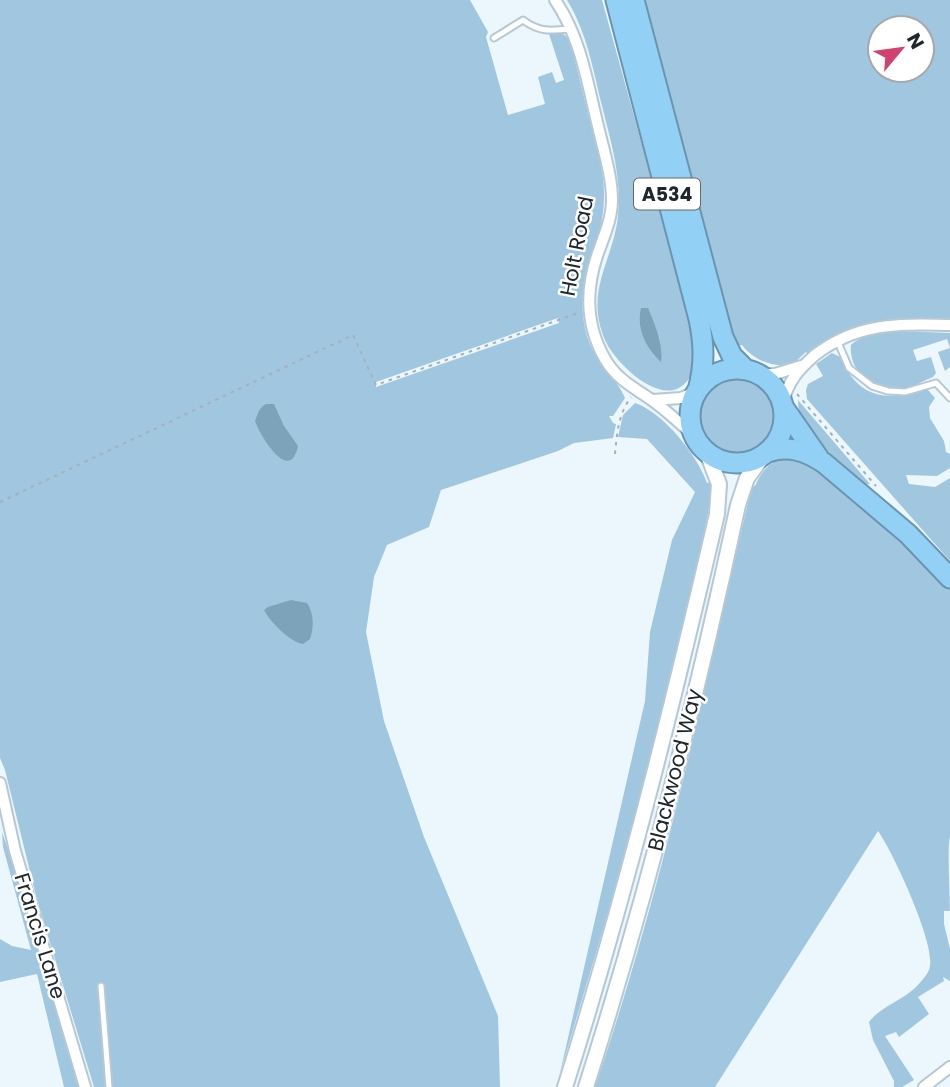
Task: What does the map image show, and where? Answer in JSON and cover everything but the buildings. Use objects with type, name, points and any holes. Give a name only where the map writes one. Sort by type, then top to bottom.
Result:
[{"type":"highway","name":"A534","points":[[616,0],[699,318],[704,367],[697,391]]},
{"type":"highway","name":"A534","points":[[634,0],[723,337],[732,356],[752,371]]},
{"type":"highway","points":[[824,463],[801,435],[771,382],[752,371],[731,369],[718,372],[706,380],[697,391],[690,409],[694,436],[707,453],[732,463],[744,463],[780,449],[810,454],[908,534],[950,578]]},
{"type":"highway","points":[[766,454],[779,439],[783,428],[783,406]]},
{"type":"street","name":"Holt Road","points":[[555,0],[572,29],[580,50],[607,165],[612,200],[606,233],[590,282],[588,309],[595,338],[615,373],[635,391],[653,400],[694,436]]},
{"type":"street","points":[[783,406],[790,382],[804,365],[837,340],[878,326],[950,325]]},
{"type":"street","points":[[752,371],[785,372],[804,365]]},
{"type":"street","points":[[653,400],[681,398],[697,391]]},
{"type":"street","name":"Blackwood Way","points":[[565,1087],[615,923],[664,739],[717,514],[719,484],[707,453]]},
{"type":"street","name":"Blackwood Way","points":[[586,1087],[679,758],[738,505],[747,478],[766,454]]},
{"type":"street","name":"Francis Lane","points":[[0,783],[15,851],[85,1087]]},
{"type":"street","points":[[924,1087],[950,1067]]},
{"type":"lane","points":[[494,38],[523,20],[534,29],[572,29]]},
{"type":"lane","points":[[837,340],[849,368],[872,386],[905,392],[936,383],[950,398]]},
{"type":"lane","points":[[101,986],[108,1087]]},
{"type":"path","points":[[0,502],[353,335],[376,385],[588,309]]},
{"type":"path","points":[[800,386],[797,394],[876,486]]},
{"type":"path","points":[[615,454],[618,424],[635,391]]},
{"type":"shaded area","points":[[0,0],[470,0],[488,32],[486,37],[508,115],[545,104],[538,77],[552,72],[556,83],[564,80],[549,34],[566,36],[570,41],[603,180],[602,217],[585,281],[583,316],[590,345],[625,398],[613,416],[609,416],[616,424],[613,438],[574,443],[558,451],[441,490],[429,527],[387,545],[374,577],[366,632],[384,721],[424,837],[498,1016],[500,1087],[94,1087],[37,900],[0,758]],"holes":[[[558,318],[559,323],[376,387],[376,382]]]},
{"type":"shaded area","points":[[567,0],[602,0],[691,322],[693,367],[688,380],[678,388],[666,390],[654,387],[629,371],[610,350],[599,322],[599,291],[618,216],[617,174],[589,52],[580,25]]},
{"type":"shaded area","points":[[645,0],[950,0],[950,322],[908,320],[867,324],[841,334],[786,365],[764,362],[742,345],[737,346],[732,336]]},
{"type":"shaded area","points":[[641,308],[648,308],[653,320],[660,342],[661,362],[651,351],[641,331]]},
{"type":"shaded area","points":[[900,331],[950,333],[950,348],[947,339],[913,350],[917,361],[931,357],[936,373],[933,377],[902,390],[873,385],[854,364],[851,345],[867,336]]},
{"type":"shaded area","points":[[950,348],[950,367],[945,371],[938,352]]},
{"type":"shaded area","points":[[832,353],[840,357],[856,382],[875,394],[899,395],[927,389],[935,398],[929,407],[930,418],[944,441],[946,452],[950,454],[950,468],[937,476],[906,475],[909,484],[935,487],[950,478],[950,561],[807,399],[808,384],[823,376],[816,364]]},
{"type":"shaded area","points":[[737,376],[752,379],[765,388],[774,401],[777,416],[774,431],[765,444],[752,453],[737,456],[722,453],[709,444],[700,431],[697,416],[700,401],[709,388],[722,379]]},
{"type":"shaded area","points":[[798,400],[870,484],[863,485],[820,449],[804,426]]},
{"type":"shaded area","points":[[635,403],[657,416],[678,436],[696,460],[707,483],[710,482],[712,494],[679,650],[653,751],[560,1073],[645,701],[650,632],[672,540],[695,492],[647,439],[618,437],[623,415]]},
{"type":"shaded area","points":[[266,404],[274,404],[284,426],[298,446],[294,457],[289,461],[275,454],[255,421],[260,409]]},
{"type":"shaded area","points":[[788,457],[799,458],[817,469],[950,584],[950,911],[944,911],[944,924],[950,949],[950,981],[943,977],[944,981],[918,997],[929,1014],[899,1037],[896,1032],[885,1036],[914,1080],[902,1087],[894,1087],[894,1081],[873,1040],[869,1022],[881,1010],[917,986],[929,969],[930,953],[911,897],[878,831],[715,1087],[595,1087],[662,864],[752,485],[755,486],[772,463]]},
{"type":"shaded area","points":[[291,600],[307,603],[311,611],[311,635],[303,644],[292,640],[281,631],[264,610]]},
{"type":"shaded area","points":[[2,832],[81,1087],[64,1087],[37,974],[0,982],[0,939],[12,946],[31,950],[3,847]]}]
